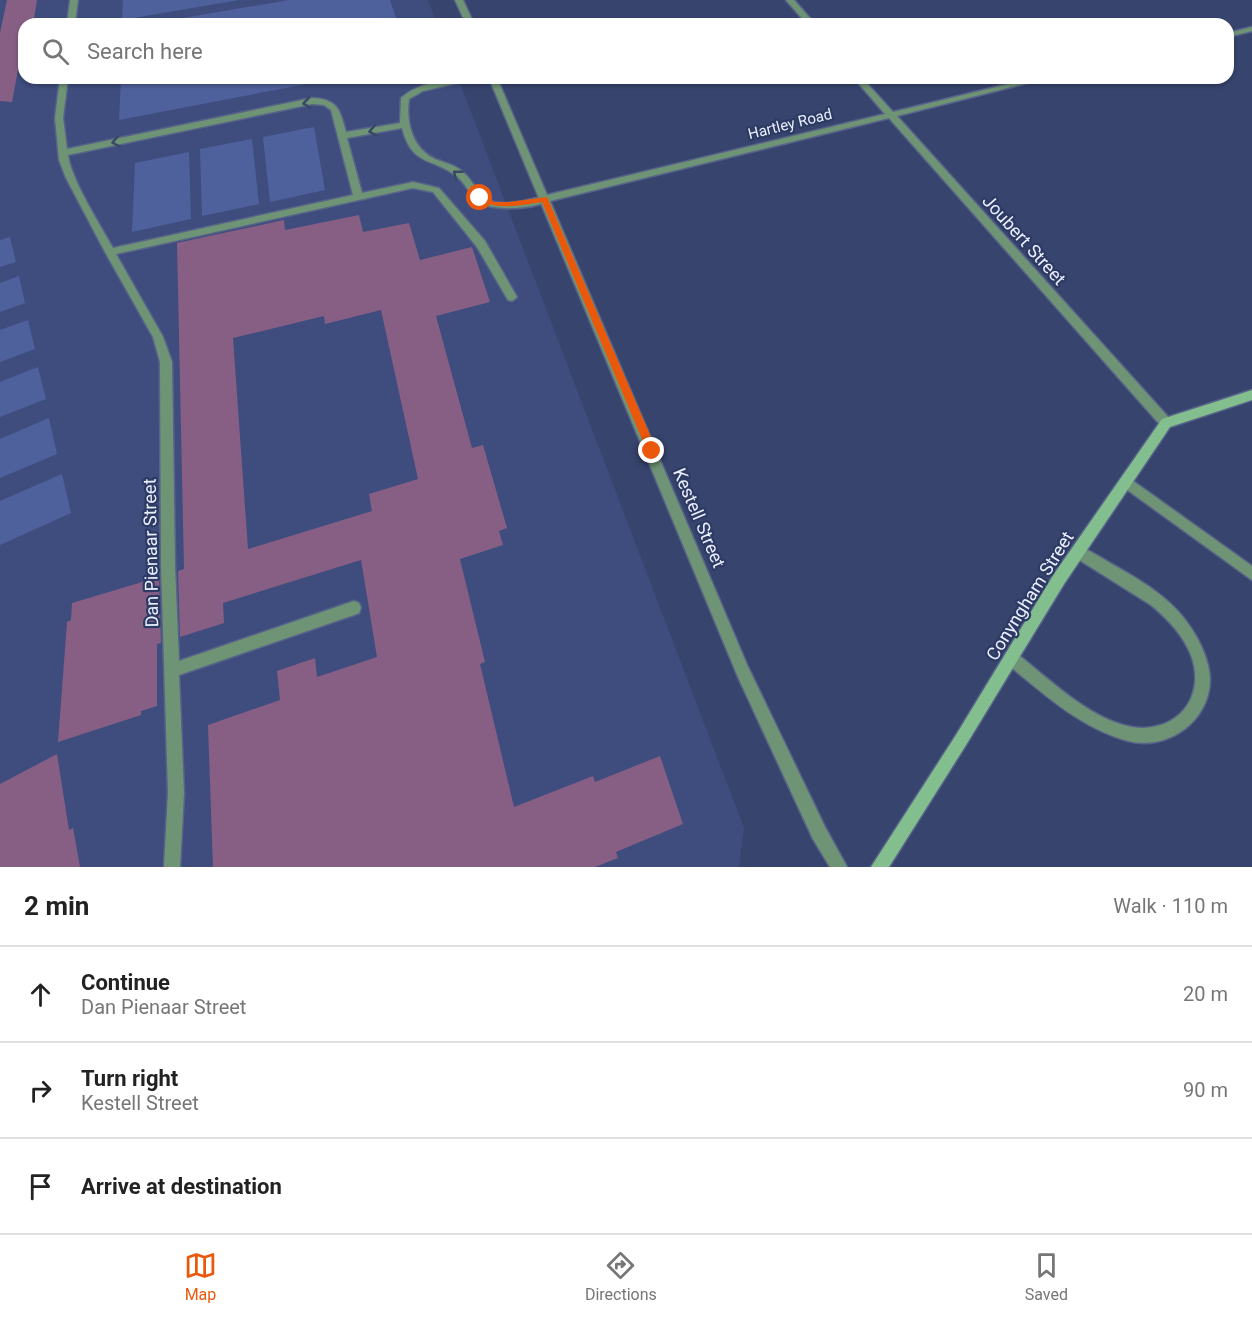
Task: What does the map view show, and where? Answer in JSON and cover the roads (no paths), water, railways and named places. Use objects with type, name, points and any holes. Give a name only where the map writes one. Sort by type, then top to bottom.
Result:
[{"type":"street","points":[[72,18],[74,0]]},
{"type":"street","points":[[459,0],[467,18]]},
{"type":"street","points":[[790,0],[806,18]]},
{"type":"street","points":[[1234,34],[1252,29]]},
{"type":"street","name":"Dan Pienaar Street","points":[[63,84],[59,118],[62,153],[71,178],[158,337],[166,362],[176,793],[172,867]]},
{"type":"street","points":[[449,84],[411,93],[404,103],[405,125],[418,152],[459,173],[480,198],[494,205],[545,199]]},
{"type":"street","name":"Kestell Street","points":[[496,84],[743,672],[819,834],[839,867]]},
{"type":"street","name":"Joubert Street","points":[[863,84],[1166,423]]},
{"type":"street","name":"Hartley Road","points":[[545,199],[1017,84]]},
{"type":"street","points":[[62,153],[312,101],[330,104],[336,109],[358,198]]},
{"type":"street","points":[[341,136],[405,125]]},
{"type":"street","points":[[110,252],[413,185],[436,190],[481,244],[512,297]]},
{"type":"street","points":[[1166,423],[1252,395]]},
{"type":"street","name":"Conyngham Street","points":[[879,867],[962,740],[1078,552],[1166,423]]},
{"type":"street","points":[[1126,482],[1252,574]]},
{"type":"street","points":[[1011,658],[1082,712],[1127,733],[1148,737],[1168,733],[1184,722],[1196,706],[1201,685],[1201,664],[1194,646],[1175,618],[1140,591],[1078,552]]},
{"type":"street","points":[[172,670],[354,608]]}]
